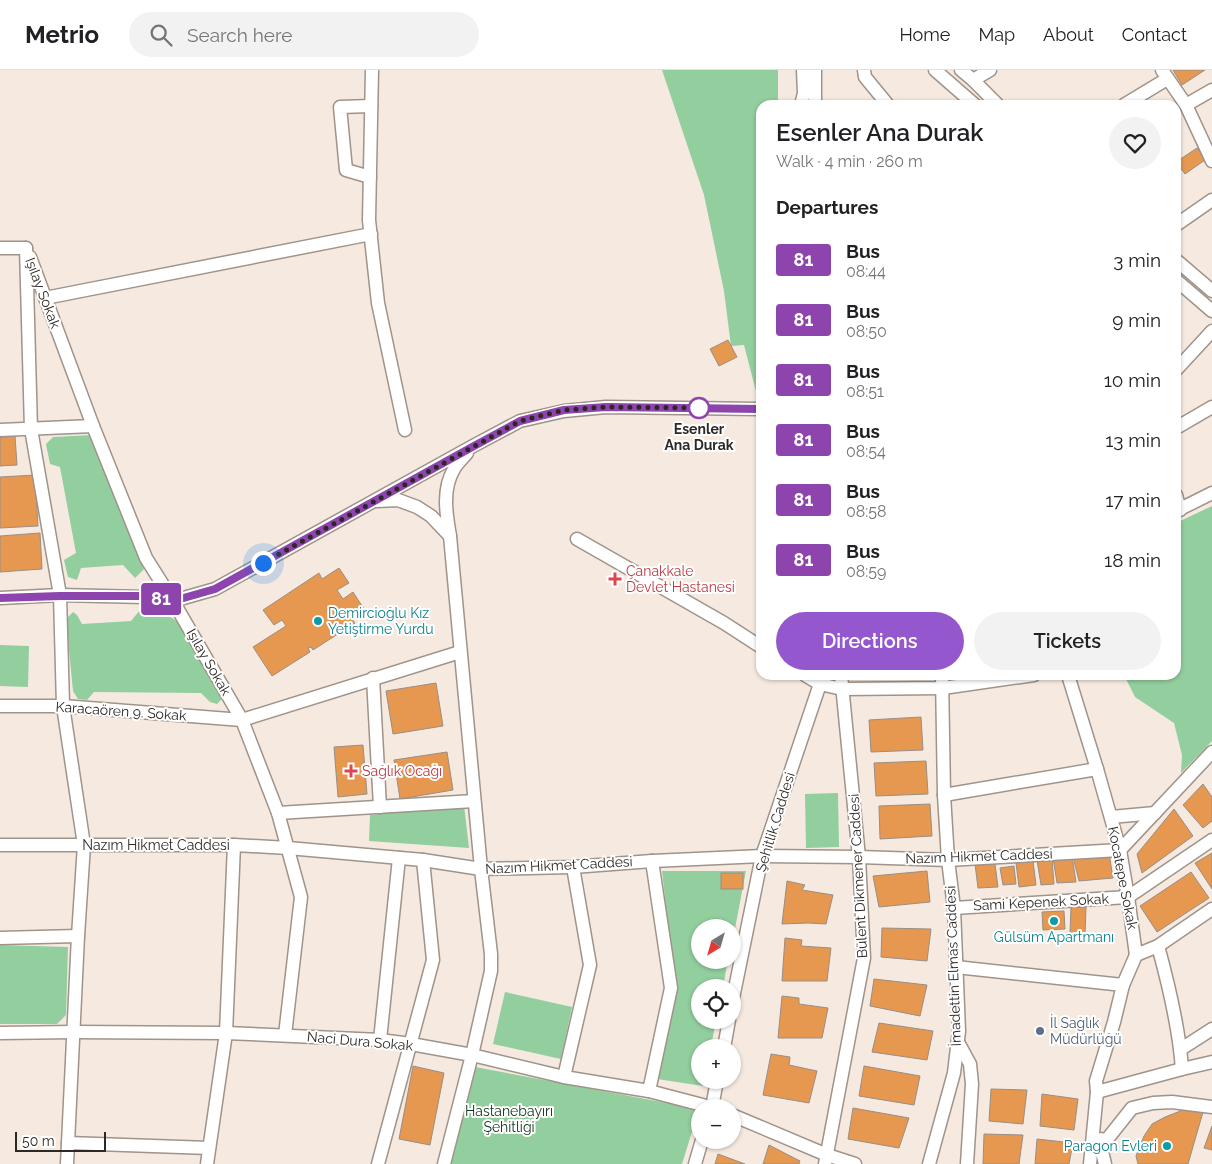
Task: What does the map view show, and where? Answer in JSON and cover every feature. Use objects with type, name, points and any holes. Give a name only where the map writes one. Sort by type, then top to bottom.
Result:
[{"type":"street","points":[[372,70],[369,220],[378,303],[405,430]]},
{"type":"street","points":[[803,70],[803,100]]},
{"type":"street","points":[[815,70],[815,100]]},
{"type":"street","points":[[864,70],[865,77],[884,100]]},
{"type":"street","points":[[936,70],[969,100]]},
{"type":"street","points":[[961,70],[993,100]]},
{"type":"street","points":[[973,80],[990,70]]},
{"type":"street","points":[[1131,100],[1165,74],[1186,105],[1212,161]]},
{"type":"street","points":[[1186,105],[1212,90]]},
{"type":"street","points":[[370,177],[346,170],[340,107],[371,106]]},
{"type":"street","points":[[1181,222],[1212,200]]},
{"type":"street","points":[[45,298],[371,234]]},
{"type":"street","points":[[0,248],[26,248],[31,429],[60,596],[63,706],[84,845],[67,1164]]},
{"type":"street","name":"Işılay Sokak","points":[[26,248],[93,426],[146,558],[242,720],[278,813],[301,897],[285,1035]]},
{"type":"street","points":[[1181,264],[1212,291]]},
{"type":"street","points":[[1181,284],[1212,312]]},
{"type":"street","points":[[1181,365],[1212,331]]},
{"type":"street","points":[[0,598],[144,596],[173,601],[215,589],[520,421],[564,410],[606,407],[756,409]]},
{"type":"street","points":[[1181,425],[1212,407]]},
{"type":"street","points":[[0,430],[93,426]]},
{"type":"street","points":[[444,1164],[491,971],[491,954],[474,801],[450,536],[446,512],[446,489],[454,468],[474,446]]},
{"type":"street","points":[[1181,509],[1212,492]]},
{"type":"street","points":[[374,501],[398,500],[416,507],[431,516],[450,536]]},
{"type":"street","points":[[577,539],[724,623],[756,644]]},
{"type":"street","points":[[242,720],[460,652]]},
{"type":"street","points":[[373,678],[380,807]]},
{"type":"street","points":[[823,680],[842,689],[957,680]]},
{"type":"street","name":"Şehitlik Caddesi","points":[[737,979],[762,856],[823,680]]},
{"type":"street","name":"Bülent Dikmener Caddesi","points":[[826,1160],[864,958],[859,857],[841,680]]},
{"type":"street","name":"Kocatepe Sokak","points":[[1070,680],[1120,850],[1136,955]]},
{"type":"street","name":"İmadettin Elmas Caddesi","points":[[929,1164],[954,1073],[958,1042],[954,908],[948,860],[944,795],[942,681]]},
{"type":"street","name":"Karacaören 9. Sokak","points":[[0,706],[63,706],[242,720]]},
{"type":"street","points":[[1120,850],[1212,752]]},
{"type":"street","points":[[944,795],[1097,769]]},
{"type":"street","points":[[278,813],[474,801]]},
{"type":"street","points":[[1111,817],[1155,813]]},
{"type":"street","points":[[1128,897],[1212,840]]},
{"type":"street","name":"Nazım Hikmet Caddesi","points":[[0,845],[234,845],[423,860],[481,869],[573,867],[762,856],[948,860],[1120,850]]},
{"type":"street","points":[[207,1164],[226,1033],[234,845]]},
{"type":"street","points":[[380,1040],[399,858]]},
{"type":"street","points":[[378,1164],[433,960],[423,860]]},
{"type":"street","points":[[649,1091],[671,988],[652,861]]},
{"type":"street","points":[[564,1077],[590,965],[573,867]]},
{"type":"street","name":"Sami Kepenek Sokak","points":[[954,908],[1128,897]]},
{"type":"street","points":[[1090,1164],[1098,1088],[1123,985],[1136,955],[1158,946],[1212,909]]},
{"type":"street","points":[[0,938],[78,936]]},
{"type":"street","points":[[1158,946],[1171,994],[1181,1049],[1182,1069]]},
{"type":"street","points":[[956,967],[1123,985]]},
{"type":"street","points":[[1181,1049],[1212,1029]]},
{"type":"street","name":"Naci Dura Sokak","points":[[0,1032],[226,1033],[380,1040],[472,1055],[564,1077],[649,1091],[691,1102]]},
{"type":"street","points":[[958,1042],[970,1064],[972,1084],[967,1164]]},
{"type":"street","points":[[1098,1088],[1117,1087],[1212,1062]]},
{"type":"street","points":[[1098,1088],[1101,1147],[1105,1164]]},
{"type":"street","points":[[1101,1147],[1132,1108],[1153,1103],[1172,1102],[1212,1107]]},
{"type":"street","points":[[741,1119],[826,1160],[856,1164]]},
{"type":"street","points":[[68,1143],[209,1148]]},
{"type":"street","points":[[695,1164],[699,1149]]},
{"type":"green space","points":[[662,70],[778,70],[778,100],[756,100],[756,391],[744,345],[731,346],[724,291],[704,195]]},
{"type":"green space","points":[[92,435],[144,569],[135,578],[123,565],[81,568],[77,580],[68,577],[64,560],[76,553],[60,467],[50,464],[46,444],[53,437]]},
{"type":"green space","points":[[1212,506],[1212,741],[1181,773],[1182,755],[1174,723],[1135,697],[1126,680],[1181,680],[1181,521]]},
{"type":"green space","points":[[152,609],[166,614],[181,624],[225,696],[217,704],[210,702],[201,693],[94,692],[87,700],[78,699],[73,691],[66,619],[73,612],[82,624],[131,621],[140,610]]},
{"type":"green space","points":[[0,645],[29,646],[28,687],[0,686]]},
{"type":"green space","points":[[838,793],[839,847],[806,848],[805,794]]},
{"type":"green space","points":[[464,805],[469,848],[369,841],[370,815]]},
{"type":"green space","points":[[662,871],[746,871],[737,919],[691,919],[691,969],[726,969],[724,979],[691,979],[691,1029],[714,1029],[712,1039],[691,1039],[691,1084],[657,1079],[675,989]]},
{"type":"green space","points":[[0,945],[68,947],[66,1015],[57,1024],[0,1024]]},
{"type":"green space","points":[[505,992],[572,1007],[561,1059],[493,1044]]},
{"type":"green space","name":"Hastanebayırı Şehitliği","points":[[475,1067],[691,1108],[691,1135],[682,1164],[451,1164]]},
{"type":"building","points":[[1173,70],[1205,70],[1182,85]]},
{"type":"building","points":[[1197,148],[1205,160],[1185,174],[1181,169],[1181,159]]},
{"type":"building","points":[[728,340],[737,357],[719,366],[710,349]]},
{"type":"building","points":[[15,436],[17,465],[0,466],[0,437]]},
{"type":"building","points":[[35,475],[38,526],[0,528],[0,477]]},
{"type":"building","points":[[40,533],[42,569],[0,572],[0,536]]},
{"type":"building","name":"Demircioğlu Kız Yetiştirme Yurdu","points":[[339,568],[349,583],[337,590],[343,599],[353,592],[364,609],[351,618],[355,623],[313,650],[311,647],[308,648],[310,652],[272,676],[253,647],[286,626],[282,620],[274,625],[263,610],[319,573],[322,579]]},
{"type":"building","points":[[436,683],[443,726],[393,734],[386,691]]},
{"type":"building","points":[[921,717],[923,750],[871,752],[869,720]]},
{"type":"building","name":"Sağlık Ocağı","points":[[363,745],[367,794],[338,797],[334,747]]},
{"type":"building","points":[[447,752],[453,790],[400,799],[394,760]]},
{"type":"building","points":[[926,761],[928,794],[876,796],[874,763]]},
{"type":"building","points":[[1203,784],[1212,797],[1212,821],[1203,828],[1183,805]]},
{"type":"building","points":[[930,804],[932,836],[880,839],[879,806]]},
{"type":"building","points":[[1174,809],[1193,836],[1142,873],[1137,854]]},
{"type":"building","points":[[1109,853],[1113,878],[1079,881],[1073,857]]},
{"type":"building","points":[[1212,853],[1212,889],[1195,863]]},
{"type":"building","points":[[1072,856],[1076,882],[1057,883],[1053,858]]},
{"type":"building","points":[[1052,859],[1054,884],[1041,885],[1037,860]]},
{"type":"building","points":[[1033,861],[1036,885],[1019,887],[1016,863]]},
{"type":"building","points":[[975,864],[995,864],[998,887],[978,888]]},
{"type":"building","points":[[1014,866],[1016,884],[1003,885],[1000,868]]},
{"type":"building","points":[[927,871],[930,902],[879,907],[873,876]]},
{"type":"building","points":[[1191,872],[1209,898],[1157,932],[1140,906]]},
{"type":"building","points":[[721,873],[743,873],[743,889],[721,889]]},
{"type":"building","points":[[787,881],[805,885],[802,890],[833,895],[826,924],[782,924]]},
{"type":"building","points":[[1071,907],[1086,907],[1085,934],[1070,933]]},
{"type":"building","name":"Gülsüm Apartmanı","points":[[1064,911],[1065,929],[1043,930],[1042,912]]},
{"type":"building","points":[[882,928],[931,929],[927,961],[881,957]]},
{"type":"building","points":[[785,938],[802,940],[801,946],[831,948],[827,981],[782,981]]},
{"type":"building","points":[[874,979],[927,985],[920,1016],[870,1006]]},
{"type":"building","points":[[782,996],[799,998],[799,1004],[828,1008],[822,1038],[778,1038]]},
{"type":"building","points":[[879,1023],[933,1031],[927,1060],[872,1052]]},
{"type":"building","points":[[771,1054],[790,1057],[789,1065],[817,1071],[809,1103],[763,1095]]},
{"type":"building","points":[[413,1066],[444,1073],[430,1145],[399,1139]]},
{"type":"building","points":[[864,1066],[920,1076],[914,1105],[859,1096]]},
{"type":"building","points":[[991,1089],[1027,1090],[1023,1124],[989,1121]]},
{"type":"building","points":[[1042,1094],[1078,1099],[1074,1130],[1040,1126]]},
{"type":"building","points":[[853,1108],[909,1118],[899,1148],[848,1139]]},
{"type":"building","name":"Paragon Evleri","points":[[1183,1110],[1203,1112],[1188,1164],[1138,1164],[1136,1156],[1144,1136],[1152,1124]]},
{"type":"building","points":[[1212,1126],[1212,1150],[1204,1148]]},
{"type":"building","points":[[984,1134],[1023,1135],[1019,1164],[983,1164]]},
{"type":"building","points":[[1037,1139],[1073,1143],[1069,1164],[1035,1164]]},
{"type":"building","points":[[769,1145],[800,1161],[799,1164],[763,1164]]},
{"type":"building","points":[[718,1154],[745,1164],[715,1164]]},
{"type":"bus line","name":"81","points":[[0,598],[144,596],[173,601],[215,589],[520,421],[564,410],[606,407],[756,409]]},
{"type":"place","name":"Esenler Ana Durak","points":[[699,408]]},
{"type":"place","name":"Çanakkale Devlet Hastanesi","points":[[615,579]]},
{"type":"place","name":"Demircioğlu Kız Yetiştirme Yurdu","points":[[318,621]]},
{"type":"place","name":"Sağlık Ocağı","points":[[351,771]]},
{"type":"place","name":"Gülsüm Apartmanı","points":[[1054,921]]},
{"type":"place","name":"İl Sağlık Müdürlüğü","points":[[1040,1031]]},
{"type":"place","name":"Paragon Evleri","points":[[1167,1146]]},
{"type":"route","points":[[263,563],[520,421],[564,410],[606,407],[703,408],[699,408]]}]
